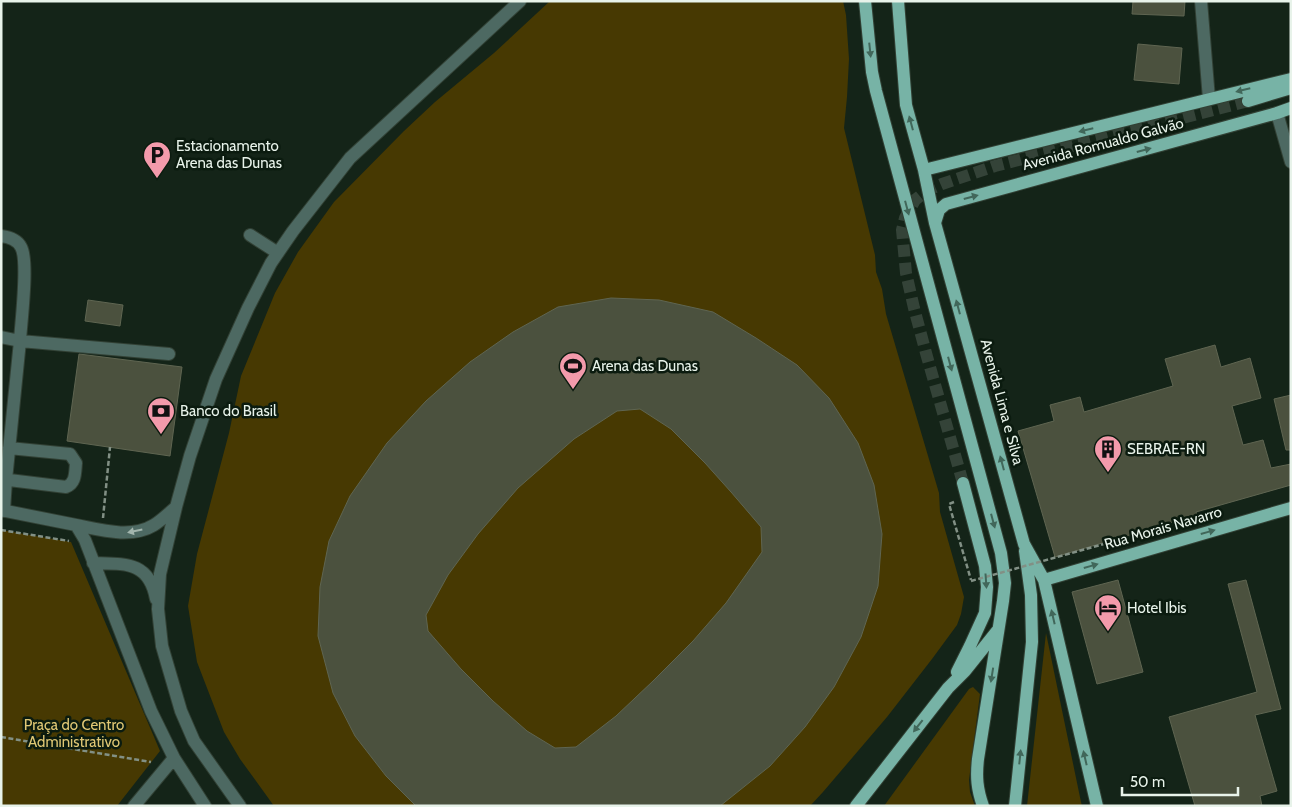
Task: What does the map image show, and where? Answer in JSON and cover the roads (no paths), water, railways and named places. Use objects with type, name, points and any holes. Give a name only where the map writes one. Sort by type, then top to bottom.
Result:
[{"type":"main road","points":[[865,1],[870,56],[876,91],[1001,553],[1005,583],[976,778],[983,806]]},
{"type":"main road","name":"Avenida Lima e Silva","points":[[898,1],[906,105],[924,170],[935,223],[1024,544],[1044,580],[1096,806]]},
{"type":"main road","name":"Avenida Romualdo Galvão","points":[[924,170],[1291,79]]},
{"type":"main road","points":[[1248,101],[1291,88]]},
{"type":"main road","name":"Avenida Romualdo Galvão","points":[[935,223],[939,210],[946,204],[1291,108]]},
{"type":"main road","points":[[948,688],[985,613],[987,587],[985,566],[963,483]]},
{"type":"main road","name":"Rua Morais Navarro","points":[[1044,580],[1291,508]]},
{"type":"main road","points":[[1015,806],[1032,642],[1031,595],[1024,544]]},
{"type":"main road","points":[[856,806],[948,688],[965,671],[999,627]]},
{"type":"street","points":[[158,609],[160,574],[190,456],[216,379],[248,308],[271,263],[350,158],[520,1]]},
{"type":"street","points":[[1201,1],[1209,99]]},
{"type":"street","points":[[1277,113],[1291,162]]},
{"type":"street","points":[[250,235],[278,253]]},
{"type":"street","points":[[1,236],[15,240],[22,248],[25,262],[20,341],[6,421],[9,448],[4,479],[3,510],[102,530],[126,532],[155,525],[176,507]]},
{"type":"street","points":[[1,337],[20,341],[169,354]]},
{"type":"street","points":[[4,479],[66,487],[71,486],[74,481],[76,463],[74,457],[70,454],[9,448]]},
{"type":"street","points":[[76,525],[85,540],[150,711],[174,758],[205,806]]},
{"type":"street","points":[[93,562],[133,566],[148,577],[154,588],[162,646],[181,711],[194,742],[240,806]]},
{"type":"street","points":[[134,806],[174,758]]},
{"type":"tunnel","points":[[963,483],[926,353],[906,273],[902,230],[905,218],[915,200],[926,191],[942,184],[995,166],[1248,101]]},
{"type":"place","name":"Estacionamento Arena das Dunas","points":[[157,179]]},
{"type":"place","name":"Arena das Dunas","points":[[573,390]]},
{"type":"place","name":"Banco do Brasil","points":[[161,435]]},
{"type":"place","name":"SEBRAE-RN","points":[[1108,473]]},
{"type":"place","name":"Hotel Ibis","points":[[1108,632]]},
{"type":"park label","name":"Praça do Centro Administrativo","points":[[74,734]]}]
